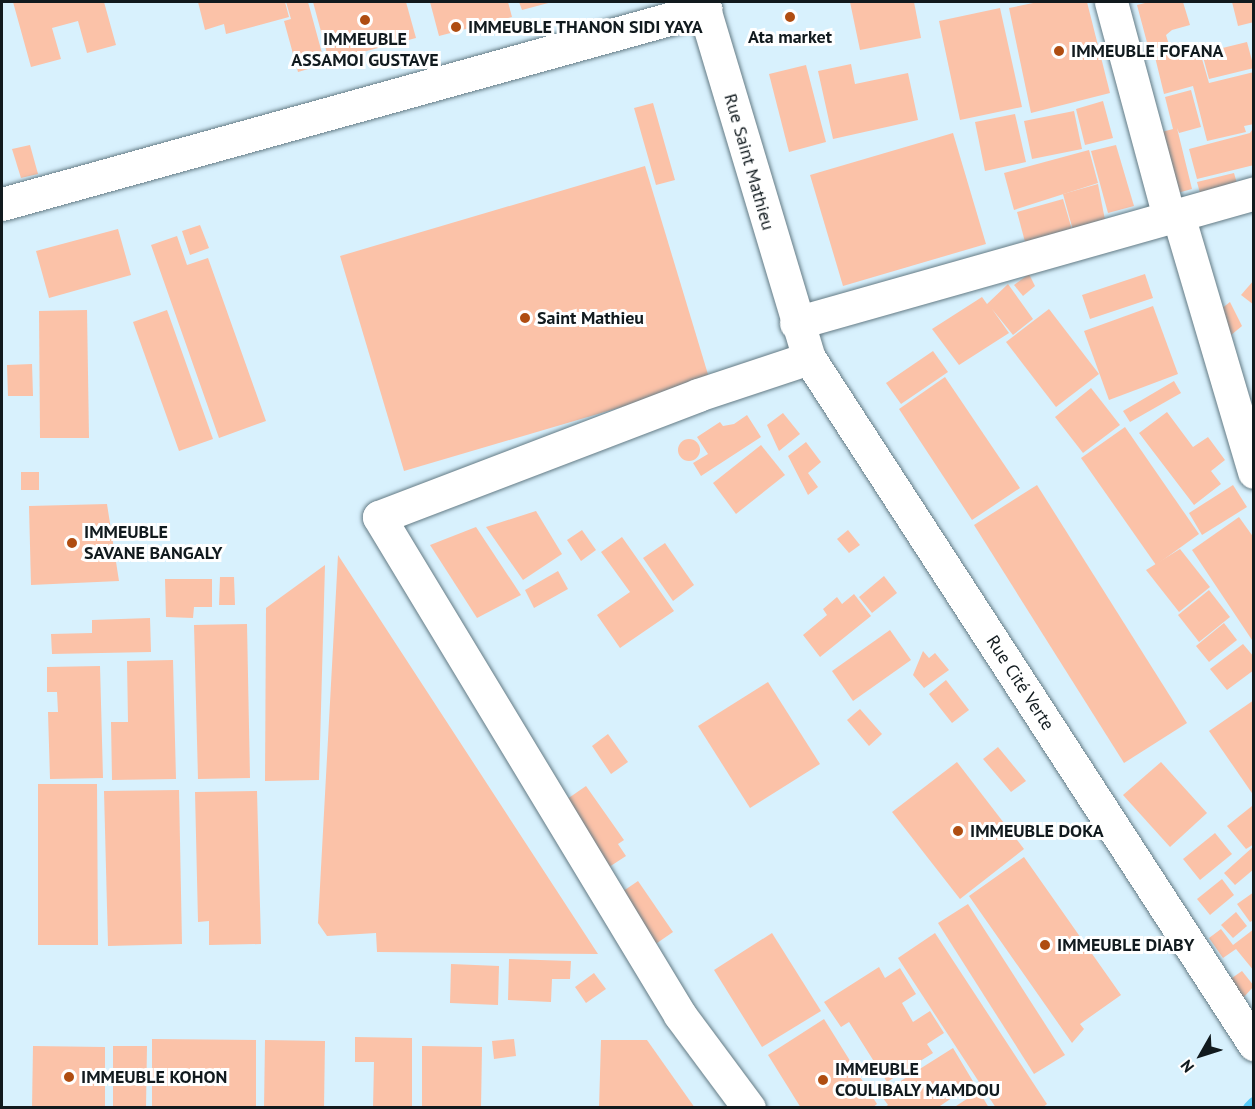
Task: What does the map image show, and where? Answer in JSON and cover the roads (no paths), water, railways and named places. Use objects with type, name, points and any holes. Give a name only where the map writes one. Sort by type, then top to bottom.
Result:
[{"type":"street","points":[[1111,2],[1174,216],[1254,472]]},
{"type":"street","points":[[2,204],[704,5]]},
{"type":"street","name":"Rue Saint Mathieu","points":[[704,5],[796,322]]},
{"type":"street","points":[[796,322],[1254,193]]},
{"type":"street","name":"Rue Cité Verte","points":[[796,322],[809,358],[1252,1042]]},
{"type":"street","points":[[749,1107],[680,1015],[379,517],[473,478],[809,358]]},
{"type":"waterway","points":[[1249,1108],[1254,1103]]},
{"type":"place","name":"Ata market","points":[[790,17]]},
{"type":"place","name":"IMMEUBLE ASSAMOI GUSTAVE","points":[[365,20]]},
{"type":"place","name":"IMMEUBLE THANON SIDI YAYA","points":[[456,27]]},
{"type":"place","name":"IMMEUBLE FOFANA","points":[[1059,51]]},
{"type":"place","name":"Saint Mathieu","points":[[525,318]]},
{"type":"place","name":"IMMEUBLE SAVANE BANGALY","points":[[72,543]]},
{"type":"place","name":"IMMEUBLE DOKA","points":[[958,831]]},
{"type":"place","name":"IMMEUBLE DIABY","points":[[1045,945]]},
{"type":"place","name":"IMMEUBLE KOHON","points":[[69,1077]]},
{"type":"place","name":"IMMEUBLE COULIBALY MAMDOU","points":[[823,1080]]}]
